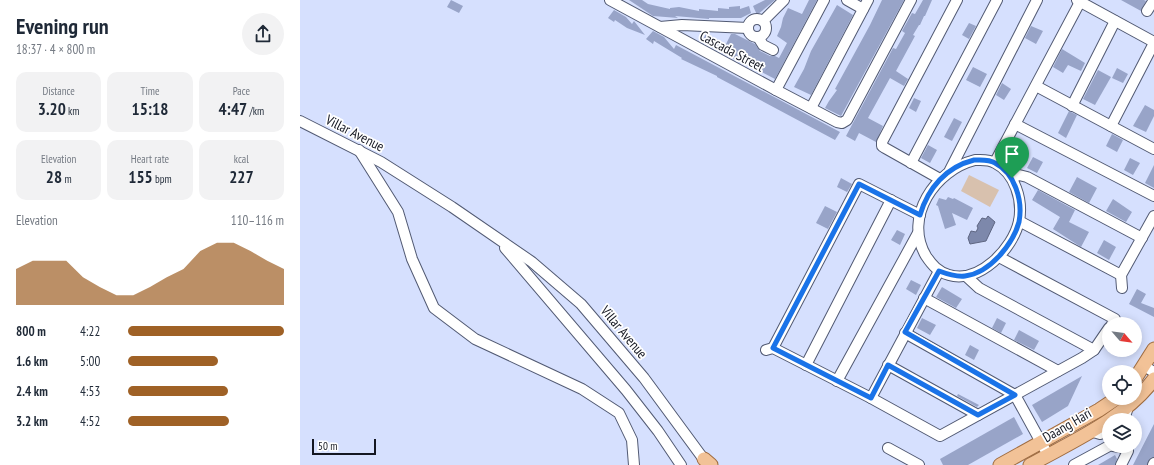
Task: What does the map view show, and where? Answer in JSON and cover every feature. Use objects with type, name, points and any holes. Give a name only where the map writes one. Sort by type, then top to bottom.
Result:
[{"type":"main road","points":[[1142,371],[1151,361]]},
{"type":"main road","name":"Daang Hari","points":[[1030,465],[1090,431],[1128,407],[1140,396],[1154,379]]},
{"type":"main road","name":"Daang Hari","points":[[1000,465],[1106,405]]},
{"type":"street","name":"Cascada Street","points":[[610,0],[776,90],[837,122],[842,123],[847,120],[911,0]]},
{"type":"street","points":[[763,20],[784,0]]},
{"type":"street","points":[[776,90],[824,0]]},
{"type":"street","points":[[811,108],[865,4],[847,0]]},
{"type":"street","points":[[940,179],[885,148],[882,146],[882,142],[957,0]]},
{"type":"street","points":[[911,163],[997,0]]},
{"type":"street","points":[[950,170],[1037,0]]},
{"type":"street","points":[[1147,11],[1154,0]]},
{"type":"street","points":[[995,162],[1036,86],[1078,1],[1154,42],[1111,126]]},
{"type":"street","points":[[758,37],[765,32],[766,26],[763,20],[757,18],[750,22],[748,28],[752,35],[758,37],[763,45],[773,50]]},
{"type":"street","points":[[1072,106],[1115,21]]},
{"type":"street","points":[[660,27],[682,25],[748,28]]},
{"type":"street","points":[[1036,86],[1072,106],[1153,146]]},
{"type":"street","name":"Villar Avenue","points":[[300,121],[381,162],[452,207],[532,262],[581,304],[644,378],[708,463]]},
{"type":"street","points":[[1015,124],[1154,196]]},
{"type":"street","points":[[359,150],[398,212],[412,259],[434,308],[475,339],[582,389],[619,413],[632,440],[634,465]]},
{"type":"street","points":[[837,381],[918,233],[920,215],[925,201],[940,179],[950,170],[963,163],[974,160],[995,162],[1012,178],[1020,207],[1019,222],[1010,242],[999,257],[986,268],[966,276],[950,275],[939,271],[930,262],[924,251],[918,233]]},
{"type":"street","points":[[1012,178],[1019,175],[1027,177],[1142,238]]},
{"type":"street","points":[[920,215],[859,184],[769,349],[806,365],[871,398],[940,436],[1082,358],[1094,350],[1102,338]]},
{"type":"street","points":[[806,365],[890,200]]},
{"type":"street","points":[[1122,288],[1121,275],[1154,216]]},
{"type":"street","points":[[1019,222],[1121,275]]},
{"type":"street","name":"Villar Avenue","points":[[497,238],[626,390],[658,431],[681,465]]},
{"type":"street","points":[[999,257],[1111,317]]},
{"type":"street","points":[[871,398],[939,271]]},
{"type":"street","points":[[966,276],[979,288],[1094,350]]},
{"type":"street","points":[[924,298],[1058,371]]},
{"type":"street","points":[[905,332],[1015,395],[1048,455]]},
{"type":"street","points":[[888,365],[978,415]]},
{"type":"street","points":[[1126,413],[1128,407]]},
{"type":"street","points":[[1090,431],[1102,433]]},
{"type":"street","points":[[888,448],[919,465]]},
{"type":"street","points":[[1074,465],[1102,450]]},
{"type":"street","points":[[1120,465],[1127,453]]},
{"type":"shaded area","points":[[969,175],[999,190],[990,207],[961,191]]},
{"type":"water","points":[[988,216],[995,222],[986,241],[970,244],[968,238],[971,231],[976,232],[978,228],[977,226],[982,218],[986,219]]},
{"type":"building","points":[[451,0],[463,6],[459,13],[447,7]]},
{"type":"building","points":[[629,0],[642,0],[648,4],[670,9],[679,7],[699,11],[699,9],[718,11],[718,8],[729,9],[729,7],[740,6],[740,9],[749,6],[751,13],[741,18],[709,19],[653,16]]},
{"type":"building","points":[[765,0],[775,0],[757,15],[753,6]]},
{"type":"building","points":[[809,0],[817,0],[775,79],[702,41],[706,34],[726,44],[731,34],[735,34],[755,44],[760,51],[770,56],[779,58],[787,43],[777,36],[788,8],[802,14]]},
{"type":"building","points":[[882,0],[904,0],[841,116],[825,108],[837,90],[835,89]]},
{"type":"building","points":[[923,0],[932,0],[896,71],[908,79],[904,86],[890,78],[868,118],[883,126],[876,142],[859,133],[855,141],[846,136],[893,48],[896,49],[905,33],[902,31],[912,13],[915,14]]},
{"type":"building","points":[[1121,0],[1144,0],[1146,1],[1141,11]]},
{"type":"building","points":[[837,5],[853,15],[811,95],[794,87],[804,69],[811,51]]},
{"type":"building","points":[[614,10],[626,17],[632,24],[634,21],[645,35],[608,18]]},
{"type":"building","points":[[969,23],[976,26],[969,39],[962,35]]},
{"type":"building","points":[[1031,26],[1043,31],[1036,44],[1025,38]]},
{"type":"building","points":[[653,31],[664,37],[674,49],[676,45],[840,132],[835,140],[717,76],[681,59],[682,58],[654,41],[653,44],[646,39]]},
{"type":"building","points":[[1062,49],[1085,63],[1081,71],[1068,65],[1063,73],[1053,67]]},
{"type":"building","points":[[973,67],[987,74],[980,87],[966,80]]},
{"type":"building","points":[[1117,68],[1128,74],[1123,83],[1112,78]]},
{"type":"building","points":[[1098,70],[1111,77],[1095,105],[1083,99]]},
{"type":"building","points":[[1002,83],[1011,89],[1004,100],[996,95]]},
{"type":"building","points":[[914,98],[921,101],[916,112],[909,108]]},
{"type":"building","points":[[1145,105],[1154,110],[1154,116],[1146,132],[1133,126]]},
{"type":"building","points":[[1069,111],[1077,115],[1066,138],[1058,133]]},
{"type":"building","points":[[954,118],[962,122],[952,141],[944,137]]},
{"type":"building","points":[[1112,134],[1123,140],[1117,152],[1106,146]]},
{"type":"building","points":[[928,145],[937,150],[930,163],[921,158]]},
{"type":"building","points":[[1033,157],[1043,162],[1037,173],[1027,168]]},
{"type":"building","points":[[1130,158],[1140,163],[1133,175],[1124,170]]},
{"type":"building","points":[[1154,165],[1154,188],[1145,183]]},
{"type":"building","points":[[1077,177],[1097,188],[1089,203],[1069,192]]},
{"type":"building","points":[[841,178],[852,184],[847,192],[837,187]]},
{"type":"building","points":[[1038,190],[1075,210],[1069,222],[1089,232],[1081,247],[1053,229],[1060,217],[1032,200]]},
{"type":"building","points":[[948,197],[954,198],[973,208],[967,220],[952,213],[956,225],[945,229],[938,206],[936,205],[939,198],[946,200]]},
{"type":"building","points":[[1113,199],[1132,212],[1126,222],[1106,211]]},
{"type":"building","points":[[825,206],[837,212],[828,229],[816,223]]},
{"type":"building","points":[[897,230],[905,234],[900,245],[891,240]]},
{"type":"building","points":[[1104,240],[1116,247],[1109,260],[1097,253]]},
{"type":"building","points":[[911,280],[921,285],[916,295],[906,289]]},
{"type":"building","points":[[942,287],[962,299],[956,308],[936,297]]},
{"type":"building","points":[[1137,289],[1146,294],[1141,303],[1154,308],[1154,317],[1129,304]]},
{"type":"building","points":[[922,318],[936,325],[930,335],[917,328]]},
{"type":"building","points":[[997,318],[1006,323],[1001,333],[992,328]]},
{"type":"building","points":[[1019,330],[1039,341],[1034,350],[1014,340]]},
{"type":"building","points":[[970,345],[979,350],[974,360],[965,355]]},
{"type":"building","points":[[1082,376],[1068,406],[1042,422],[1032,405]]},
{"type":"building","points":[[958,394],[979,405],[977,407],[957,396]]},
{"type":"building","points":[[1014,417],[1023,434],[968,465],[943,465],[940,459]]},
{"type":"building","points":[[1154,424],[1154,457],[1150,458],[1147,465],[1133,465],[1139,453],[1142,453],[1142,447]]},
{"type":"building","points":[[1115,455],[1117,459],[1115,465],[1098,465]]},
{"type":"route","points":[[974,160],[995,162],[1012,178],[1020,207],[1019,222],[1010,242],[999,257],[986,268],[976,273],[966,276],[950,275],[939,271],[905,332],[1015,395],[978,415],[888,365],[871,398],[773,348],[859,184],[920,215],[927,197],[940,179],[950,170],[963,163],[974,160]]}]
